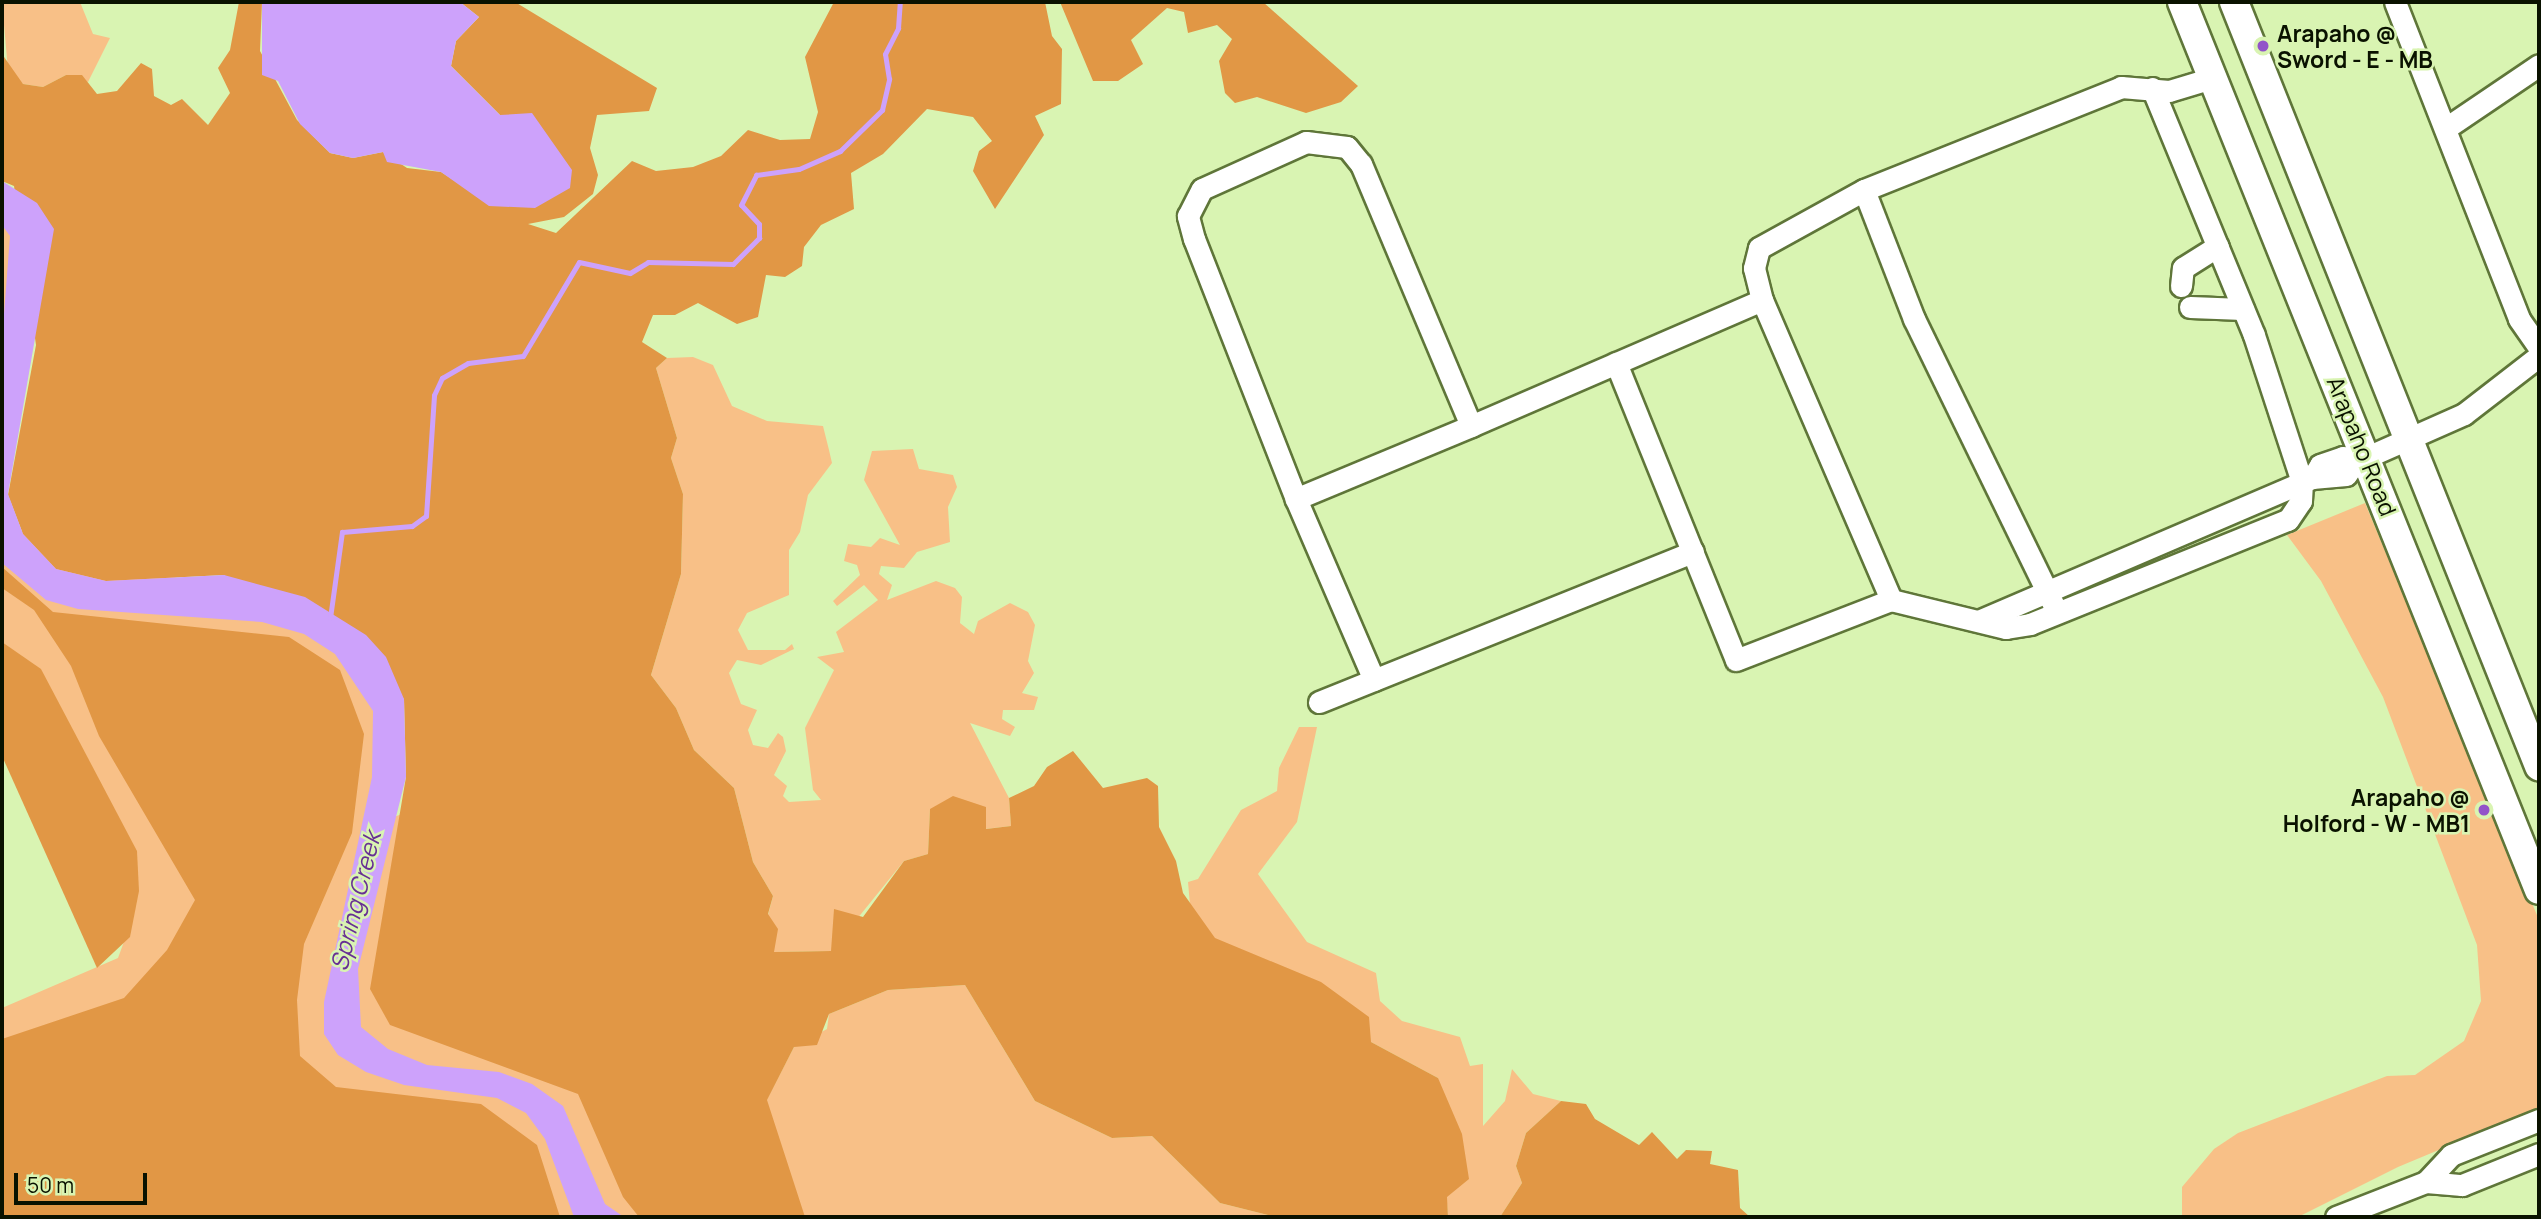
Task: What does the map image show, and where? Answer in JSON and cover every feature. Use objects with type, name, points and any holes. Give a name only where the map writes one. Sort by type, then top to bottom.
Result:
[{"type":"main road","name":"Arapaho Road","points":[[2182,2],[2367,457],[2539,891]]},
{"type":"main road","name":"Arapaho Road","points":[[2234,2],[2539,766]]},
{"type":"street","points":[[2395,2],[2519,319],[2539,348]]},
{"type":"street","points":[[2446,128],[2539,65]]},
{"type":"street","points":[[1891,600],[1762,300],[1754,268],[1759,248],[1864,190],[2121,87],[2169,91],[2212,78]]},
{"type":"street","points":[[1616,363],[1736,660],[1891,600],[2006,628],[2057,611],[2288,520],[2301,501],[2307,480],[2243,309],[2152,88]]},
{"type":"street","points":[[1374,680],[1296,499],[1188,216],[1202,189],[1306,142],[1347,147],[1361,164],[1471,426]]},
{"type":"street","points":[[1864,190],[1914,319],[2057,611]]},
{"type":"street","points":[[2181,286],[2183,268],[2218,246]]},
{"type":"street","points":[[1296,499],[1762,300]]},
{"type":"street","points":[[2190,307],[2243,309]]},
{"type":"street","points":[[2367,457],[2464,414],[2539,356]]},
{"type":"street","points":[[1981,620],[2307,480]]},
{"type":"street","points":[[1319,702],[1693,552]]},
{"type":"street","points":[[2336,1217],[2426,1182],[2451,1156],[2539,1120]]},
{"type":"street","points":[[2426,1182],[2462,1185],[2539,1154]]},
{"type":"shaded area","points":[[2,2],[80,2],[93,34],[110,38],[88,82],[66,75],[43,87],[23,84],[8,70]]},
{"type":"shaded area","points":[[239,2],[262,2],[260,51],[297,120],[330,153],[353,158],[383,152],[407,168],[441,172],[483,199],[500,115],[451,66],[456,41],[479,17],[460,2],[515,2],[657,88],[649,111],[597,115],[590,148],[598,175],[593,194],[564,217],[528,224],[556,233],[632,161],[656,171],[693,167],[721,156],[748,130],[780,140],[810,139],[818,112],[805,57],[834,2],[1045,2],[1052,36],[1062,49],[1061,104],[1035,116],[1044,135],[995,209],[973,171],[979,151],[992,141],[973,117],[927,109],[883,154],[851,173],[854,209],[821,225],[804,247],[802,266],[785,277],[766,275],[758,317],[737,324],[698,303],[675,315],[653,315],[642,342],[667,358],[656,368],[677,438],[671,458],[683,494],[681,574],[651,675],[676,708],[694,750],[734,788],[753,862],[773,896],[768,914],[778,929],[774,952],[831,951],[834,909],[863,917],[904,861],[928,854],[930,809],[953,796],[986,807],[986,829],[1011,826],[1009,798],[1034,786],[1047,767],[1073,751],[1103,788],[1147,778],[1158,786],[1159,827],[1176,861],[1183,893],[1215,938],[1321,982],[1369,1017],[1371,1042],[1438,1078],[1462,1134],[1469,1179],[1447,1197],[1448,1217],[1276,1217],[1220,1203],[1152,1136],[1112,1138],[1035,1101],[965,985],[888,990],[829,1014],[817,1045],[794,1047],[767,1100],[805,1217],[639,1217],[623,1197],[578,1094],[390,1025],[370,989],[406,777],[404,699],[224,575],[106,581],[56,569],[23,534],[8,495],[36,345],[14,186],[2,181],[2,54],[23,84],[43,87],[66,75],[82,75],[97,94],[117,91],[141,63],[152,69],[154,96],[171,105],[182,99],[208,125],[230,93],[218,68],[230,50]]},
{"type":"shaded area","points":[[1060,2],[1263,2],[1358,86],[1341,102],[1306,113],[1257,97],[1235,103],[1225,93],[1219,61],[1232,39],[1217,25],[1188,33],[1184,12],[1167,8],[1131,40],[1143,64],[1118,81],[1093,81]]},
{"type":"shaded area","points":[[2,194],[29,229],[2,364]]},
{"type":"shaded area","points":[[693,357],[713,365],[732,406],[767,421],[823,426],[832,463],[808,495],[800,532],[789,550],[789,595],[747,613],[738,630],[748,650],[785,650],[792,644],[794,649],[761,665],[737,660],[729,673],[741,704],[757,710],[748,730],[753,745],[768,748],[778,733],[783,737],[786,751],[774,775],[787,786],[783,796],[789,802],[821,800],[813,790],[805,728],[834,670],[817,657],[844,652],[836,632],[878,600],[864,585],[837,606],[833,601],[860,575],[857,565],[844,561],[848,544],[871,547],[880,538],[900,545],[864,480],[872,451],[913,449],[919,469],[953,475],[957,487],[948,507],[950,542],[917,552],[904,568],[881,566],[879,574],[892,585],[887,600],[936,581],[955,588],[962,597],[960,623],[974,634],[978,621],[1010,603],[1028,612],[1035,625],[1028,661],[1034,673],[1022,693],[1038,697],[1034,710],[1003,710],[1002,719],[1015,727],[1010,736],[970,723],[1009,798],[1011,826],[985,829],[930,809],[928,854],[904,861],[831,951],[774,952],[768,915],[773,896],[753,862],[734,788],[694,750],[676,708],[651,675],[681,574],[683,494],[671,458],[677,438],[656,368],[667,358]]},
{"type":"shaded area","points":[[2365,503],[2539,920],[2539,1108],[2398,1167],[2298,1217],[2182,1217],[2182,1187],[2214,1149],[2238,1133],[2387,1076],[2415,1075],[2464,1041],[2481,1001],[2477,945],[2383,697],[2321,581],[2287,535]]},
{"type":"shaded area","points":[[2,526],[329,623],[378,708],[374,825],[644,718],[767,1099],[794,1047],[827,1029],[829,1014],[888,990],[965,985],[1035,1101],[1112,1138],[1152,1136],[1220,1203],[1276,1217],[2,1217],[2,1008],[118,958],[133,917],[2,643]]},
{"type":"shaded area","points":[[2,567],[53,612],[289,637],[340,670],[364,734],[352,833],[304,944],[297,1000],[300,1056],[336,1087],[481,1104],[537,1145],[560,1217],[2,1217],[2,1039],[124,998],[167,950],[195,900],[99,736],[71,666],[34,610],[2,588]]},
{"type":"shaded area","points":[[2,642],[41,669],[137,851],[139,891],[130,937],[97,968],[2,756]]},
{"type":"shaded area","points":[[1299,727],[1317,727],[1297,822],[1258,874],[1307,942],[1376,973],[1380,1001],[1402,1021],[1460,1037],[1470,1066],[1483,1064],[1483,1126],[1505,1101],[1512,1069],[1533,1094],[1561,1101],[1526,1133],[1516,1166],[1522,1183],[1500,1217],[1448,1217],[1438,1078],[1371,1042],[1254,958],[1215,939],[1190,905],[1188,882],[1198,879],[1241,810],[1277,791],[1279,768]]},
{"type":"shaded area","points":[[1561,1101],[1586,1104],[1595,1119],[1639,1145],[1652,1132],[1677,1159],[1686,1150],[1712,1151],[1710,1164],[1738,1170],[1740,1208],[1750,1217],[1500,1217],[1522,1183],[1516,1166],[1526,1133]]},
{"type":"water","points":[[262,2],[460,2],[479,17],[456,41],[451,66],[500,115],[532,113],[572,170],[570,188],[535,208],[489,206],[441,172],[387,162],[383,152],[353,158],[330,153],[300,124],[278,81],[262,75]]},
{"type":"water","name":"Spring Creek","points":[[2,181],[37,203],[54,229],[8,494],[23,534],[56,569],[106,581],[224,575],[305,597],[366,635],[386,657],[404,699],[406,777],[358,969],[361,1027],[388,1049],[427,1065],[499,1072],[532,1084],[563,1106],[605,1204],[624,1217],[574,1217],[545,1139],[526,1113],[497,1098],[404,1085],[366,1072],[338,1055],[324,1034],[324,1002],[372,777],[373,711],[335,654],[304,634],[262,622],[78,609],[46,600],[2,563],[2,340],[10,236],[2,225]]},
{"type":"waterway","points":[[330,618],[342,532],[412,526],[426,516],[434,395],[442,378],[468,363],[523,356],[579,262],[630,273],[648,262],[733,264],[759,238],[759,224],[741,205],[756,175],[799,169],[840,151],[882,110],[889,79],[885,54],[898,28],[900,2]]},
{"type":"place","name":"Arapaho @ Sword - E - MB","points":[[2263,46]]},
{"type":"place","name":"Arapaho @ Holford - W - MB1","points":[[2484,810]]}]
